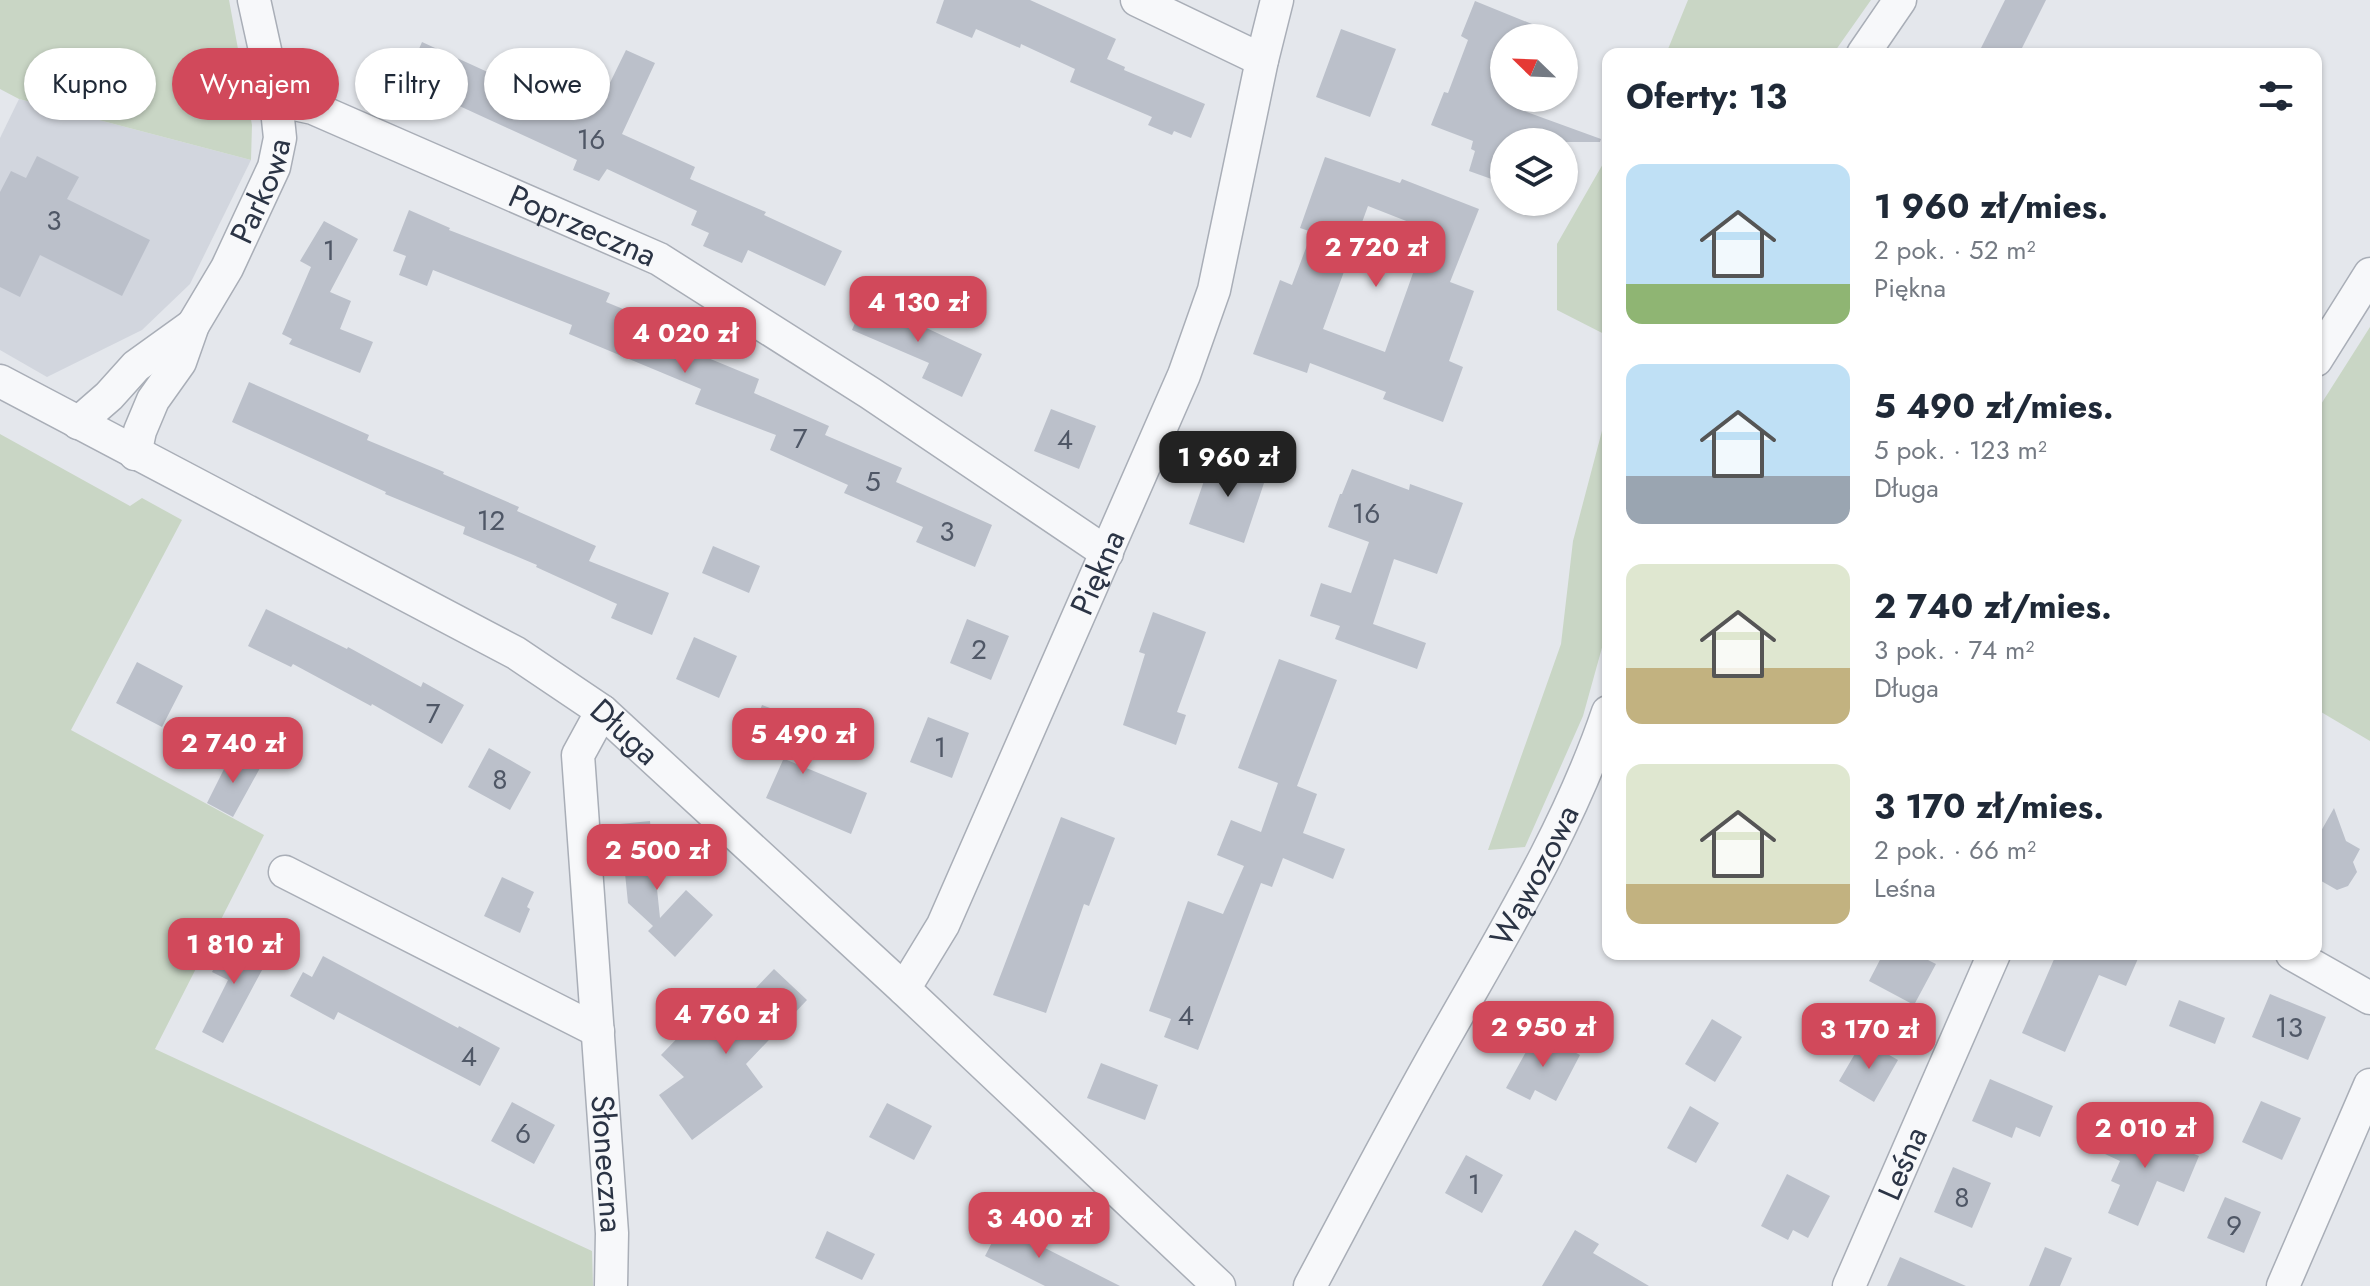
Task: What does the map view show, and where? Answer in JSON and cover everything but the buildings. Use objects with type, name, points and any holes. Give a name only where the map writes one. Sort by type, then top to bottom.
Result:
[{"type":"street","name":"Parkowa","points":[[254,0],[265,48]]},
{"type":"street","points":[[1137,0],[1262,60]]},
{"type":"street","name":"Piękna","points":[[904,989],[943,925],[1184,375],[1214,290],[1277,0]]},
{"type":"street","points":[[1867,48],[1900,0]]},
{"type":"street","name":"Poprzeczna","points":[[339,119],[659,259],[870,393],[1107,553]]},
{"type":"street","name":"Parkowa","points":[[135,454],[149,411],[180,362],[193,325],[227,268],[274,167],[280,138],[278,120]]},
{"type":"street","points":[[2322,350],[2370,274]]},
{"type":"street","name":"Parkowa","points":[[78,423],[109,396],[136,366],[193,325]]},
{"type":"street","name":"Długa","points":[[0,381],[516,653],[602,711],[904,989],[1219,1286]]},
{"type":"street","name":"Słoneczna","points":[[602,711],[578,755],[612,1233],[611,1286]]},
{"type":"street","name":"Wąwozowa","points":[[1310,1286],[1543,860],[1602,729]]},
{"type":"street","points":[[285,872],[598,1031]]},
{"type":"street","name":"Leśna","points":[[1849,1286],[1991,960]]},
{"type":"street","points":[[2303,960],[2370,998]]},
{"type":"street","points":[[2283,1286],[2370,1085]]},
{"type":"shaded area","points":[[19,99],[24,100],[24,120],[99,120],[251,160],[190,284],[142,330],[47,377],[0,350],[0,138]]},
{"type":"green space","points":[[0,0],[229,0],[238,48],[172,48],[172,120],[251,120],[251,160],[99,120],[156,120],[156,48],[24,48],[24,100],[0,89]]},
{"type":"green space","points":[[1688,0],[1871,0],[1837,48],[1668,48]]},
{"type":"green space","points":[[1602,165],[1602,333],[1557,310],[1557,244],[1573,216],[1578,216],[1578,207]]},
{"type":"green space","points":[[2370,327],[2370,741],[2322,713],[2322,403]]},
{"type":"green space","points":[[1602,431],[1602,648],[1583,716],[1525,847],[1488,850],[1561,644],[1573,541]]},
{"type":"green space","points":[[0,434],[130,506],[142,498],[182,520],[71,730],[264,835],[155,1049],[592,1251],[593,1286],[0,1286]]}]
